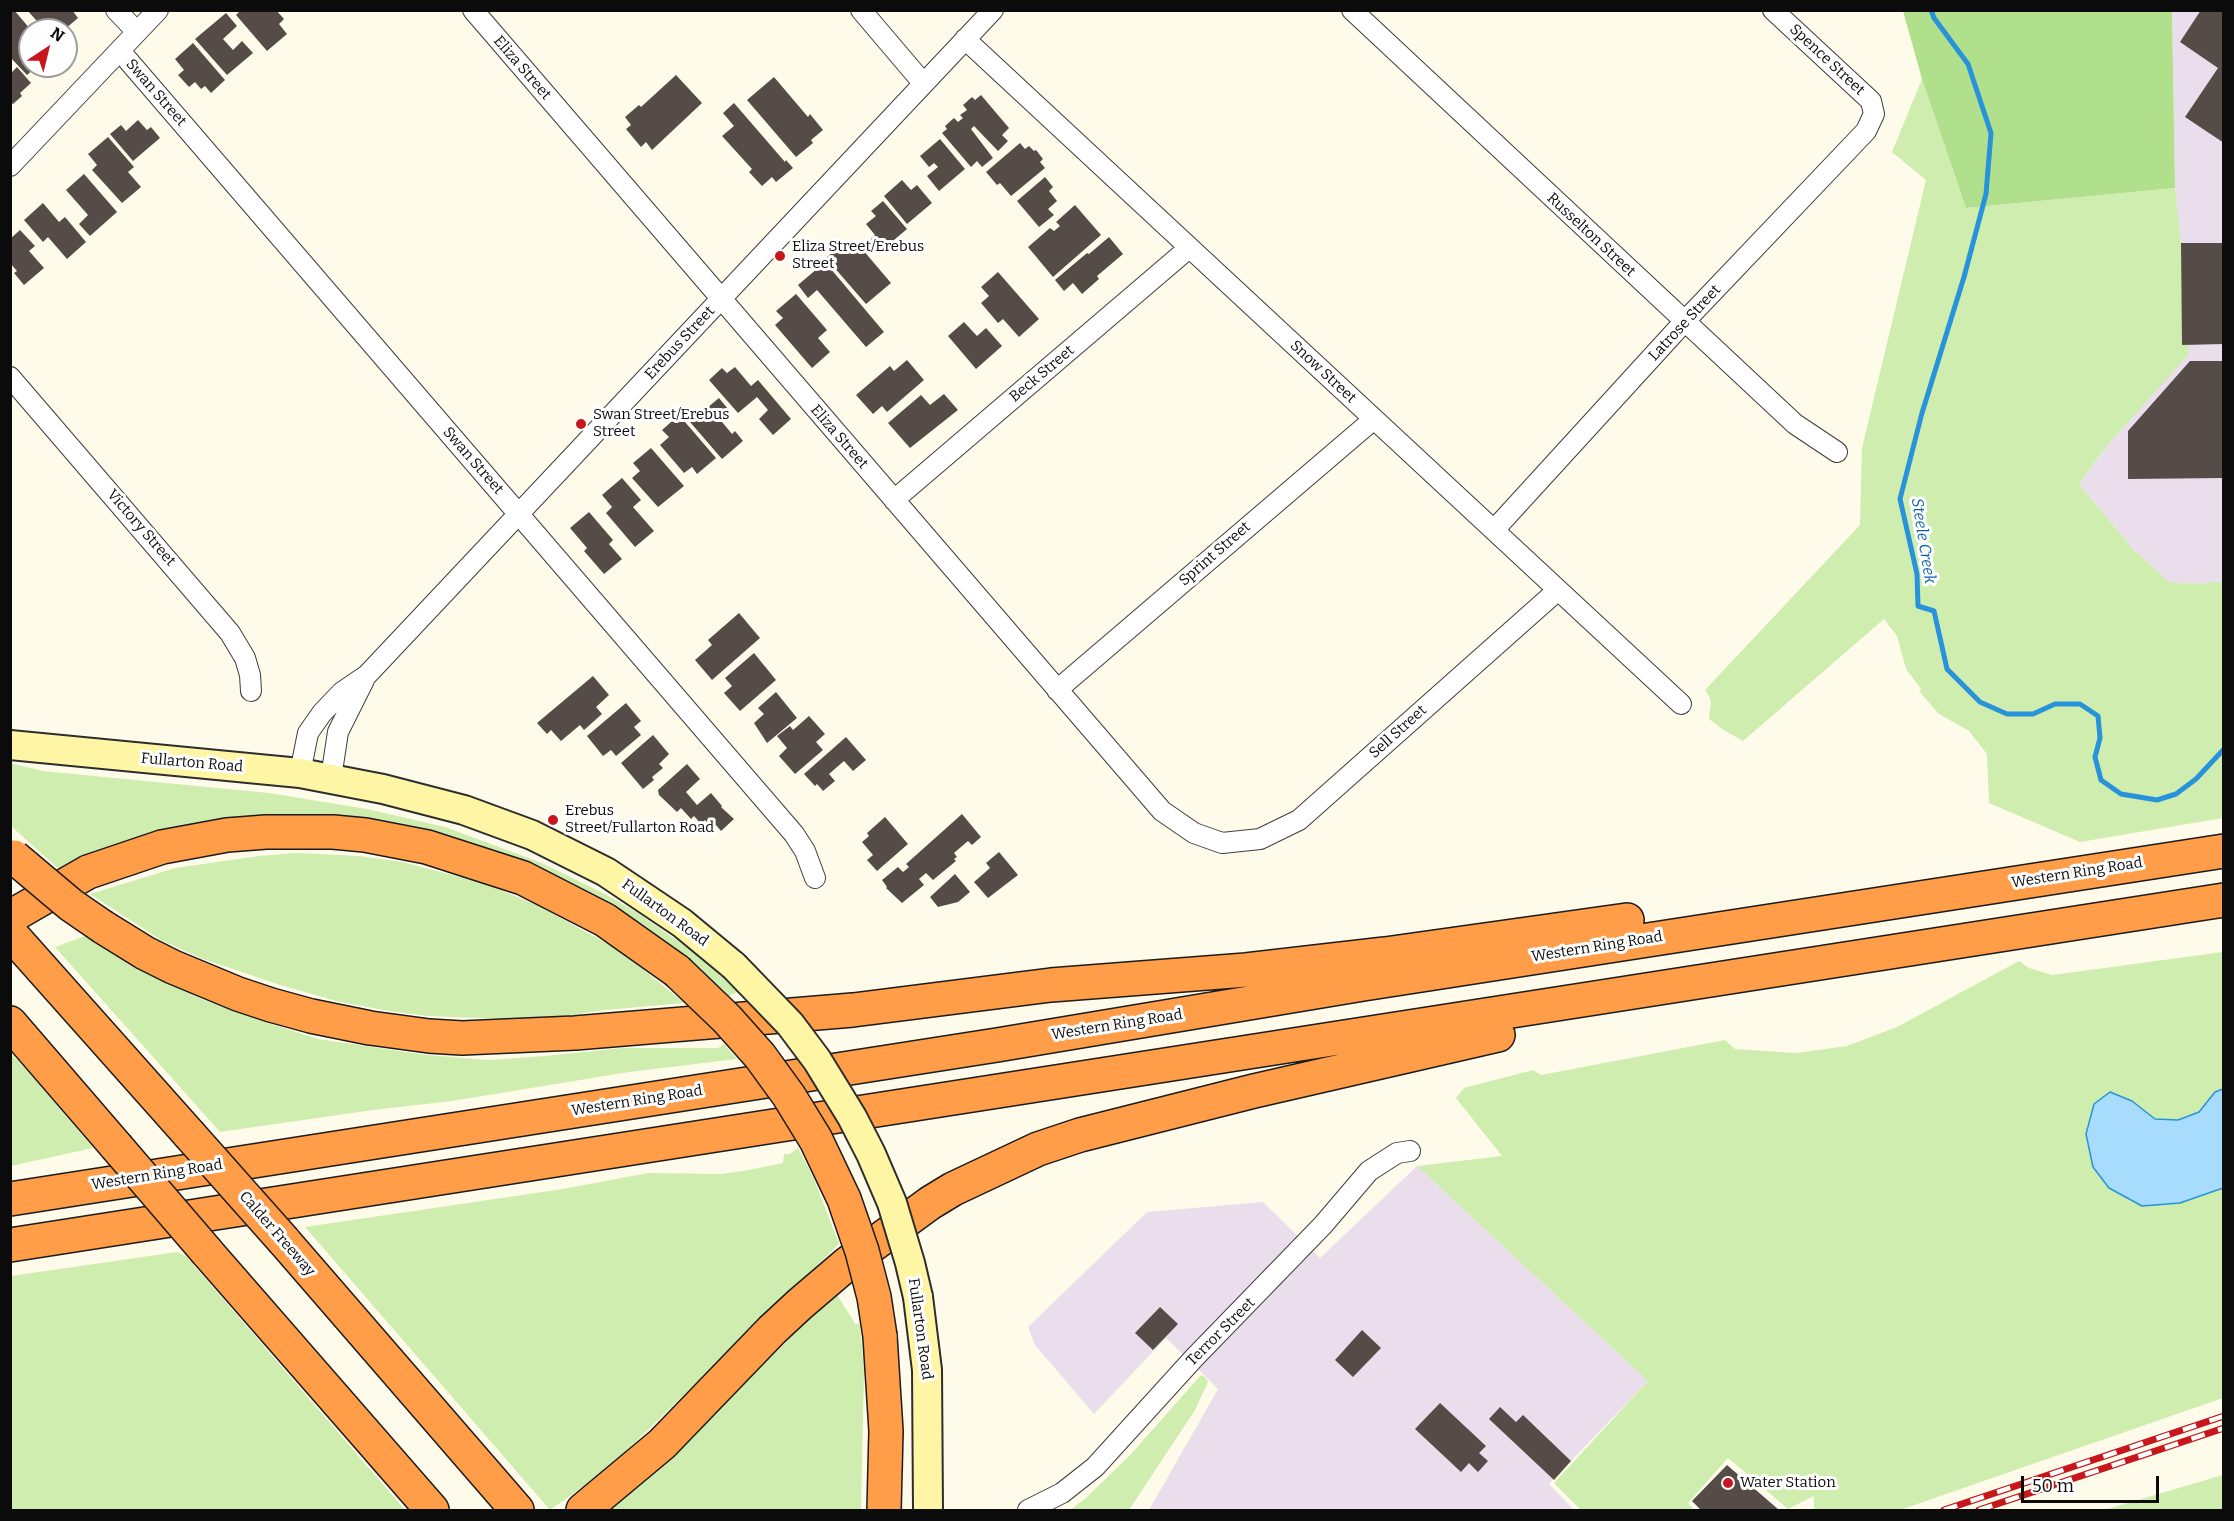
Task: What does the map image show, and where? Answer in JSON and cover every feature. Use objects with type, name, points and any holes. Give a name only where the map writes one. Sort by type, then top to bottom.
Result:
[{"type":"highway","points":[[10,917],[88,872],[162,847],[247,833],[333,832],[365,835],[427,847],[524,878],[605,920],[677,971],[716,1007],[760,1056],[789,1096],[816,1140],[844,1199],[862,1251],[874,1297],[880,1336],[886,1431],[884,1510]]},
{"type":"highway","name":"Western Ring Road","points":[[10,1199],[998,1044],[1397,978],[2223,851]]},
{"type":"highway","points":[[12,855],[50,888],[145,953],[238,994],[311,1016],[400,1032],[462,1038],[575,1033],[853,1010],[1051,985],[1246,970],[1385,954],[1772,901],[2071,874]]},
{"type":"highway","points":[[10,1245],[2223,900]]},
{"type":"highway","points":[[583,1510],[662,1444],[772,1330],[848,1263],[930,1203],[953,1189],[1038,1149],[1080,1135],[1183,1109],[1473,1040],[1656,1008],[2056,926]]},
{"type":"highway","name":"Calder Freeway","points":[[10,933],[284,1241],[513,1505]]},
{"type":"highway","points":[[10,1023],[432,1510]]},
{"type":"main road","name":"Fullarton Road","points":[[10,746],[300,773],[382,789],[464,810],[532,835],[606,872],[682,922],[734,966],[796,1032],[817,1060],[852,1117],[892,1203],[918,1297],[927,1370],[928,1510]]},
{"type":"street","points":[[116,10],[137,32]]},
{"type":"street","points":[[10,166],[158,10]]},
{"type":"street","name":"Eliza Street","points":[[473,10],[1162,811],[1194,833],[1222,843]]},
{"type":"street","points":[[861,10],[923,83]]},
{"type":"street","name":"Erebus Street","points":[[300,773],[304,746],[312,726],[342,692],[367,675],[993,10]]},
{"type":"street","name":"Russelton Street","points":[[1352,10],[1795,424],[1837,452]]},
{"type":"street","name":"Spence Street","points":[[1773,10],[1870,101],[1874,114]]},
{"type":"street","name":"Snow Street","points":[[965,39],[1681,704]]},
{"type":"street","name":"Swan Street","points":[[120,51],[794,834],[805,850],[815,878]]},
{"type":"street","name":"Latrose Street","points":[[1494,530],[1684,322],[1866,131],[1874,114]]},
{"type":"street","name":"Beck Street","points":[[894,500],[1190,248]]},
{"type":"street","name":"Victory Street","points":[[10,377],[230,633],[245,658],[250,675],[251,691]]},
{"type":"street","name":"Sprint Street","points":[[1057,690],[1374,419]]},
{"type":"street","name":"Sell Street","points":[[1222,843],[1260,839],[1299,820],[1558,590]]},
{"type":"street","name":"Erebus Street","points":[[331,778],[338,732],[367,675]]},
{"type":"street","name":"Terror Street","points":[[1028,1510],[1062,1493],[1095,1467],[1194,1358],[1323,1225],[1369,1171],[1397,1153],[1410,1151]]},
{"type":"shaded area","points":[[2172,11],[2223,11],[2223,581],[2196,584],[2169,582],[2133,549],[2079,484],[2105,448],[2140,408],[2182,345],[2181,243],[2175,188]]},
{"type":"shaded area","points":[[1417,1166],[1648,1381],[1549,1484],[1574,1510],[1149,1510],[1218,1389],[1166,1338],[1094,1414],[1035,1345],[1028,1327],[1147,1212],[1263,1202],[1320,1258]]},
{"type":"green space","points":[[1903,11],[2172,11],[2175,188],[1966,208],[1922,79]]},
{"type":"green space","points":[[1922,79],[1966,208],[2175,188],[2181,243],[2183,345],[2189,345],[2188,355],[2105,448],[2079,484],[2133,549],[2169,582],[2196,584],[2223,581],[2223,818],[2080,842],[1989,803],[1987,754],[1969,731],[1939,714],[1919,691],[1921,689],[1906,669],[1897,636],[1884,619],[1743,741],[1709,719],[1711,702],[1705,690],[1860,525],[1862,448],[1926,180],[1892,152]]},
{"type":"green space","points":[[10,763],[43,771],[269,793],[367,809],[445,827],[542,863],[607,895],[692,951],[739,991],[727,997],[390,826],[62,872],[11,826]]},
{"type":"green space","points":[[296,853],[360,856],[402,862],[483,883],[539,906],[622,952],[684,1003],[605,1010],[536,1020],[427,1016],[389,1011],[340,1002],[203,959],[161,940],[90,894],[175,868]]},
{"type":"green space","points":[[88,935],[132,964],[204,1000],[318,1039],[426,1055],[488,1060],[622,1048],[718,1048],[724,1044],[737,1059],[629,1072],[452,1101],[220,1132],[55,947]]},
{"type":"green space","points":[[2223,952],[2223,1398],[1900,1510],[1814,1510],[1814,1496],[1788,1509],[1728,1458],[1688,1503],[1694,1510],[1581,1510],[1554,1483],[1648,1381],[1417,1166],[1502,1156],[1456,1098],[1464,1088],[1533,1070],[1541,1075],[1725,1040],[1735,1049],[1796,1053],[1847,1046],[1897,1027],[2019,961],[2029,968],[2052,975]]},
{"type":"green space","points":[[10,1052],[30,1074],[93,1148],[11,1166]]},
{"type":"green space","points":[[798,1148],[814,1179],[839,1244],[625,1452],[591,1481],[550,1510],[305,1227],[563,1189],[648,1173],[722,1174],[749,1170],[783,1163],[784,1154],[790,1154]]},
{"type":"green space","points":[[177,1252],[186,1256],[405,1510],[11,1510],[11,1276]]},
{"type":"green space","points":[[836,1293],[856,1325],[859,1322],[861,1335],[864,1372],[861,1510],[606,1510],[675,1451]]},
{"type":"green space","points":[[1201,1375],[1208,1382],[1195,1410],[1129,1510],[1070,1510],[1086,1498],[1131,1454]]},
{"type":"green space","points":[[2223,1475],[2223,1510],[2104,1510]]},
{"type":"water","points":[[2223,1089],[2223,1188],[2180,1203],[2142,1206],[2109,1188],[2093,1167],[2086,1134],[2094,1104],[2110,1092],[2132,1101],[2155,1119],[2178,1120],[2199,1112],[2215,1092]]},
{"type":"building","points":[[10,10],[14,10],[21,18],[18,18],[18,65],[10,57]]},
{"type":"building","points":[[27,10],[72,10],[78,18],[34,18]]},
{"type":"building","points":[[241,10],[276,10],[284,19],[279,24],[287,34],[267,51],[236,15]]},
{"type":"building","points":[[2201,10],[2224,10],[2224,143],[2185,117],[2218,68],[2180,42]]},
{"type":"building","points":[[226,13],[237,26],[223,39],[233,50],[242,41],[253,53],[227,75],[195,39]]},
{"type":"building","points":[[193,43],[225,80],[211,93],[205,86],[201,89],[195,82],[189,87],[178,75],[184,70],[175,59]]},
{"type":"building","points":[[17,67],[18,78],[27,78],[31,83],[20,93],[22,96],[13,104],[10,102],[10,71],[12,72]]},
{"type":"building","points":[[676,75],[702,103],[652,150],[646,142],[641,147],[626,129],[631,125],[625,117],[639,105],[641,107]]},
{"type":"building","points":[[774,77],[808,117],[810,114],[823,130],[811,140],[813,143],[796,157],[747,100]]},
{"type":"building","points":[[981,95],[1009,128],[1002,135],[1008,141],[998,151],[974,126],[971,129],[993,158],[982,167],[977,161],[971,167],[942,133],[947,129],[945,126],[954,118],[958,122],[963,118],[960,115],[967,110],[963,105],[972,97],[975,100]]},
{"type":"building","points":[[734,103],[785,162],[786,160],[793,168],[776,182],[772,177],[762,186],[749,172],[752,169],[722,136],[734,126],[723,113]]},
{"type":"building","points":[[138,120],[147,130],[151,127],[160,138],[133,161],[110,134],[121,125],[126,131]]},
{"type":"building","points":[[108,137],[134,167],[128,172],[141,187],[122,203],[92,170],[97,165],[88,154]]},
{"type":"building","points":[[940,139],[965,169],[939,191],[927,176],[938,167],[934,163],[929,167],[920,156]]},
{"type":"building","points":[[1020,143],[1025,149],[1029,146],[1034,151],[1036,150],[1043,159],[1040,162],[1045,168],[1011,196],[986,172]]},
{"type":"building","points":[[84,174],[117,212],[90,236],[79,224],[88,215],[66,190]]},
{"type":"building","points":[[1045,177],[1053,187],[1049,191],[1057,201],[1048,209],[1054,215],[1039,227],[1017,201]]},
{"type":"building","points":[[902,180],[911,190],[917,185],[932,203],[907,224],[884,196]]},
{"type":"building","points":[[883,201],[907,229],[881,251],[871,239],[875,235],[866,224],[876,216],[871,211]]},
{"type":"building","points":[[43,203],[59,222],[65,217],[86,242],[67,259],[48,237],[43,242],[24,220]]},
{"type":"building","points":[[1075,205],[1101,235],[1053,277],[1028,247],[1050,228],[1054,231],[1060,226],[1056,222]]},
{"type":"building","points":[[20,230],[35,246],[29,251],[44,268],[24,285],[14,273],[17,271],[10,263],[10,239]]},
{"type":"building","points":[[1109,237],[1123,254],[1097,276],[1099,279],[1082,294],[1073,283],[1064,291],[1055,280]]},
{"type":"building","points":[[845,242],[851,248],[857,243],[891,283],[866,304],[826,258]]},
{"type":"building","points":[[2181,243],[2224,243],[2224,344],[2182,345]]},
{"type":"building","points":[[825,262],[884,332],[866,347],[817,290],[808,298],[798,285]]},
{"type":"building","points":[[998,272],[1039,319],[1019,337],[1003,319],[998,323],[981,303],[989,296],[981,287]]},
{"type":"building","points":[[796,294],[827,330],[818,338],[830,352],[812,368],[775,325],[783,318],[776,311]]},
{"type":"building","points":[[964,322],[977,336],[986,328],[1002,346],[976,369],[948,336]]},
{"type":"building","points":[[907,360],[924,380],[887,412],[882,406],[873,414],[856,395],[890,366],[894,371]]},
{"type":"building","points":[[2190,361],[2224,361],[2224,478],[2128,479],[2128,431]]},
{"type":"building","points":[[735,367],[751,386],[758,380],[791,419],[773,435],[759,419],[768,410],[757,397],[738,413],[709,380],[722,368],[727,373]]},
{"type":"building","points":[[944,394],[958,410],[910,448],[888,423],[921,395],[930,405]]},
{"type":"building","points":[[719,398],[728,409],[718,417],[732,434],[735,431],[743,441],[722,459],[690,422]]},
{"type":"building","points":[[679,415],[716,458],[697,474],[692,467],[684,473],[660,445],[669,437],[662,430]]},
{"type":"building","points":[[651,448],[684,486],[658,507],[632,478],[640,471],[633,463]]},
{"type":"building","points":[[622,478],[641,500],[633,507],[654,531],[635,547],[606,513],[612,507],[602,495]]},
{"type":"building","points":[[589,512],[613,540],[609,544],[622,559],[604,574],[584,551],[587,548],[570,528]]},
{"type":"building","points":[[739,613],[760,638],[712,680],[695,660],[712,645],[708,640]]},
{"type":"building","points":[[754,653],[776,680],[740,711],[724,693],[732,686],[725,678]]},
{"type":"building","points":[[593,676],[609,695],[596,707],[602,714],[584,730],[580,725],[561,741],[551,730],[547,734],[537,723]]},
{"type":"building","points":[[776,692],[797,718],[767,743],[754,723],[764,714],[758,708]]},
{"type":"building","points":[[626,703],[641,721],[634,727],[641,735],[616,756],[611,750],[603,756],[587,736]]},
{"type":"building","points":[[809,716],[825,734],[816,742],[823,750],[795,774],[779,756],[787,748],[777,736],[790,726],[793,730]]},
{"type":"building","points":[[653,735],[669,754],[659,764],[663,768],[643,789],[621,763]]},
{"type":"building","points":[[846,737],[866,760],[853,771],[844,761],[829,774],[835,781],[823,791],[804,774]]},
{"type":"building","points":[[687,764],[700,779],[686,792],[697,805],[711,793],[734,819],[721,831],[716,825],[712,828],[705,820],[701,824],[694,816],[691,819],[681,808],[677,812],[659,795],[658,790]]},
{"type":"building","points":[[962,814],[981,837],[972,845],[968,841],[954,853],[957,857],[954,859],[956,861],[933,880],[926,873],[919,879],[924,885],[902,903],[886,888],[882,880],[898,867],[903,872],[909,867],[906,864]]},
{"type":"building","points":[[885,817],[908,844],[877,871],[867,860],[873,855],[862,842],[869,836],[867,833]]},
{"type":"building","points":[[999,852],[1018,875],[988,898],[974,882],[990,868],[986,863]]},
{"type":"building","points":[[955,874],[970,892],[958,902],[938,907],[930,897]]},
{"type":"building","points":[[1160,1307],[1178,1324],[1153,1350],[1135,1333]]},
{"type":"building","points":[[1362,1330],[1381,1348],[1353,1377],[1335,1360]]},
{"type":"building","points":[[1440,1403],[1486,1446],[1479,1453],[1488,1461],[1478,1472],[1469,1463],[1461,1472],[1415,1429]]},
{"type":"building","points":[[1500,1407],[1516,1422],[1523,1415],[1571,1461],[1554,1480],[1489,1419]]},
{"type":"building","name":"Water Station","points":[[1727,1465],[1779,1510],[1701,1510],[1692,1501]]},
{"type":"waterway","name":"Steele Creek","points":[[1931,10],[1934,18],[1968,64],[1991,133],[1986,194],[1964,277],[1922,413],[1900,499],[1917,574],[1918,606],[1934,611],[1947,669],[1980,702],[2007,714],[2033,714],[2055,704],[2080,704],[2098,716],[2100,738],[2095,757],[2101,780],[2121,794],[2157,800],[2176,794],[2196,779],[2224,749]]},
{"type":"railway","points":[[1944,1510],[2224,1416]]},
{"type":"railway","points":[[1979,1510],[2224,1428]]},
{"type":"place","name":"Eliza Street/Erebus Street","points":[[780,256]]},
{"type":"place","name":"Swan Street/Erebus Street","points":[[581,424]]},
{"type":"place","name":"Erebus Street/Fullarton Road","points":[[553,820]]},
{"type":"place","name":"Water Station","points":[[1728,1483]]}]
